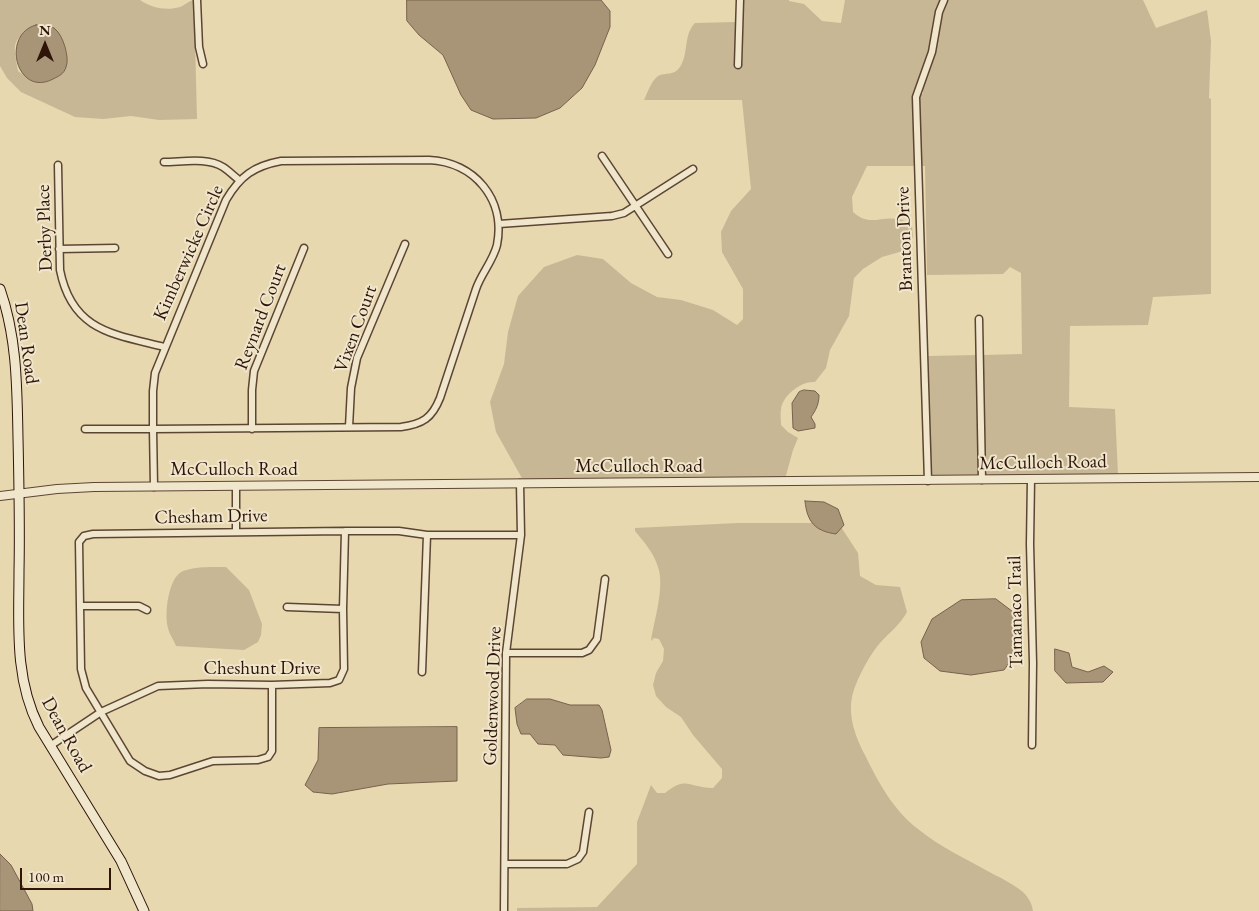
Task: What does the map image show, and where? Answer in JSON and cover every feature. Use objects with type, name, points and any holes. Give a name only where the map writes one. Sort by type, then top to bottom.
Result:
[{"type":"main road","name":"Dean Road","points":[[0,289],[12,334],[15,359],[19,494],[19,631],[20,666],[24,684],[30,707],[50,746],[121,861],[144,911]]},
{"type":"street","points":[[197,0],[198,46],[203,64]]},
{"type":"street","points":[[738,65],[740,0]]},
{"type":"street","name":"Branton Drive","points":[[928,481],[916,97],[932,52],[939,12],[944,0]]},
{"type":"street","points":[[602,156],[668,254]]},
{"type":"street","name":"Kimberwicke Circle","points":[[439,160],[464,169],[484,186],[495,206],[499,224],[493,258],[477,286],[435,410],[423,421],[412,426],[401,427],[153,429],[152,391],[155,373],[164,347],[226,200],[239,180],[260,166],[281,161],[439,160]]},
{"type":"street","points":[[164,162],[206,161],[223,166],[239,180]]},
{"type":"street","name":"Derby Place","points":[[58,165],[60,270],[68,296],[85,319],[100,329],[164,347]]},
{"type":"street","points":[[499,224],[612,216],[624,213],[693,169]]},
{"type":"street","name":"Vixen Court","points":[[349,427],[351,388],[357,358],[404,244]]},
{"type":"street","points":[[59,249],[116,248]]},
{"type":"street","name":"Reynard Court","points":[[252,428],[254,371],[304,248]]},
{"type":"street","points":[[979,319],[982,480]]},
{"type":"street","points":[[85,429],[153,429],[154,487]]},
{"type":"street","name":"McCulloch Road","points":[[0,496],[66,488],[1259,477]]},
{"type":"street","name":"Tamanaco Trail","points":[[1031,479],[1032,745]]},
{"type":"street","name":"Goldenwood Drive","points":[[504,911],[506,653],[521,535],[520,484]]},
{"type":"street","points":[[236,487],[236,532]]},
{"type":"street","name":"Cheshunt Drive","points":[[50,746],[101,712],[158,686],[208,684],[272,685],[330,683],[339,680],[344,669],[345,531]]},
{"type":"street","name":"Chesham Drive","points":[[272,685],[272,751],[268,757],[258,760],[213,761],[170,775],[159,776],[145,771],[130,761],[86,688],[81,669],[79,542],[84,536],[93,534],[399,531],[427,535],[521,535]]},
{"type":"street","points":[[422,672],[427,535]]},
{"type":"street","points":[[506,653],[582,653],[589,650],[597,639],[606,579]]},
{"type":"street","points":[[80,606],[139,606],[147,610]]},
{"type":"street","points":[[287,607],[343,609]]},
{"type":"street","points":[[505,864],[567,864],[578,859],[583,852],[589,812]]},
{"type":"shaded area","points":[[0,0],[140,0],[154,7],[170,9],[180,7],[194,0],[197,119],[159,120],[131,116],[103,119],[75,117],[21,92],[7,78],[0,66]],"holes":[[[36,25],[61,38],[67,58],[30,80],[18,71],[15,48],[18,39],[22,35]]]},
{"type":"shaded area","points":[[407,0],[601,0],[610,11],[610,27],[595,65],[582,88],[560,108],[536,118],[493,119],[471,110],[461,95],[443,55],[419,35],[407,21]]},
{"type":"shaded area","points":[[743,0],[789,0],[804,4],[822,21],[841,23],[845,0],[940,0],[936,10],[929,51],[913,96],[915,166],[867,166],[852,197],[853,212],[859,216],[870,220],[891,218],[905,221],[912,226],[913,237],[903,251],[882,257],[863,269],[854,278],[849,316],[830,350],[826,368],[815,382],[799,386],[789,394],[782,404],[781,425],[798,438],[785,479],[523,480],[496,432],[490,402],[504,364],[508,332],[518,296],[544,267],[577,255],[603,259],[631,283],[657,297],[681,300],[713,310],[737,325],[743,319],[743,289],[722,252],[721,232],[731,211],[751,189],[742,100],[644,100],[658,76],[675,72],[680,67],[683,62],[689,33],[695,23],[736,22],[735,68],[741,69]]},
{"type":"shaded area","points":[[947,0],[1143,0],[1156,28],[1207,10],[1211,41],[1209,98],[1211,99],[1211,294],[1153,297],[1148,325],[1070,326],[1069,407],[1115,409],[1118,475],[985,477],[983,355],[1022,354],[1021,273],[1010,267],[1003,274],[927,275],[925,166],[921,166],[919,98],[923,94],[924,83],[934,56]]},
{"type":"shaded area","points":[[36,25],[51,26],[58,32],[63,41],[67,58],[63,73],[53,79],[40,83],[30,80],[22,73],[17,63],[16,51],[18,40],[25,31]]},
{"type":"shaded area","points":[[977,355],[978,477],[931,478],[928,356]]},
{"type":"shaded area","points":[[804,390],[815,391],[819,395],[817,407],[811,417],[815,428],[798,431],[793,428],[792,403],[799,392]]},
{"type":"shaded area","points":[[805,501],[824,502],[838,509],[844,525],[836,534],[817,528],[810,520]]},
{"type":"shaded area","points":[[738,523],[821,523],[841,527],[858,553],[860,576],[876,585],[900,587],[907,612],[872,655],[860,676],[852,697],[852,720],[859,742],[887,795],[909,822],[945,847],[1018,888],[1028,898],[1033,911],[517,911],[517,908],[597,907],[637,864],[637,822],[651,785],[657,793],[665,793],[678,785],[684,784],[713,788],[722,778],[722,769],[693,735],[681,717],[666,707],[656,696],[653,685],[656,673],[663,661],[664,649],[659,639],[654,638],[651,641],[660,594],[660,575],[654,557],[635,531],[635,528]]},
{"type":"shaded area","points":[[226,567],[249,590],[262,624],[258,642],[244,650],[176,646],[167,622],[168,597],[174,581],[178,575],[188,569]]},
{"type":"shaded area","points":[[996,599],[1021,618],[1021,646],[1004,670],[971,675],[940,671],[924,658],[921,642],[932,619],[961,600]]},
{"type":"shaded area","points":[[1055,649],[1069,653],[1072,667],[1088,672],[1104,666],[1113,672],[1103,682],[1066,683],[1055,671]]},
{"type":"shaded area","points":[[527,699],[550,699],[570,705],[599,705],[602,710],[611,750],[609,757],[563,755],[555,745],[538,744],[530,734],[521,734],[517,724],[515,708]]},
{"type":"shaded area","points":[[457,727],[457,781],[388,784],[332,794],[313,792],[305,785],[318,760],[319,728]]},
{"type":"shaded area","points":[[0,854],[11,865],[32,904],[33,911],[0,911]]}]
